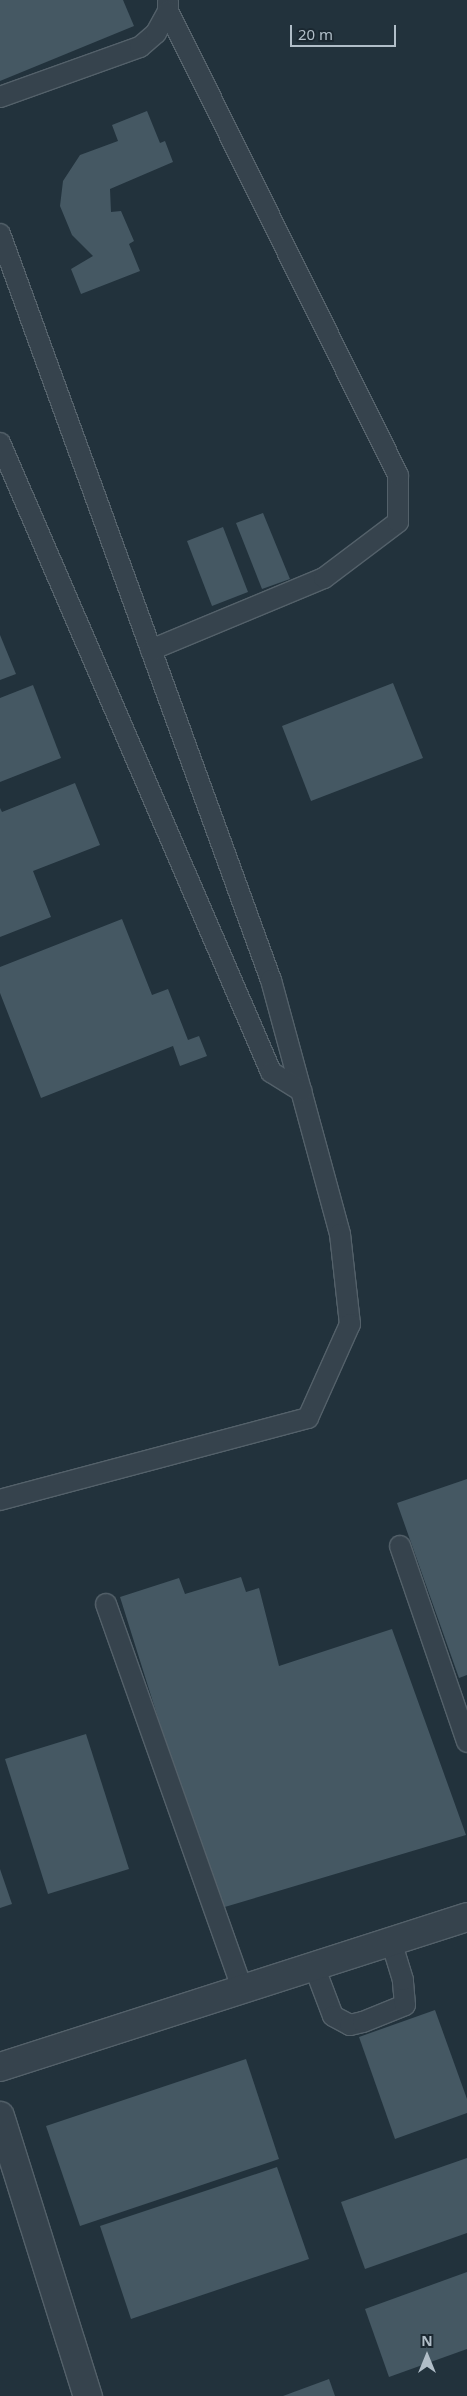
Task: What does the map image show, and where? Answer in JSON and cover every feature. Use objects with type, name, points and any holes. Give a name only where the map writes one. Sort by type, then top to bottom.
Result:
[{"type":"street","points":[[0,2067],[467,1917]]},
{"type":"street","points":[[0,2116],[88,2396]]},
{"type":"lane","points":[[0,97],[140,47],[156,33],[168,6]]},
{"type":"lane","points":[[151,650],[324,578],[398,522],[398,474],[168,6]]},
{"type":"lane","points":[[0,234],[271,980],[340,1234],[350,1324],[308,1418],[0,1500]]},
{"type":"lane","points":[[0,443],[271,1072],[301,1091]]},
{"type":"lane","points":[[400,1546],[467,1742]]},
{"type":"lane","points":[[106,1604],[242,1989]]},
{"type":"lane","points":[[314,1966],[333,2016],[350,2025],[362,2022],[405,2005],[403,1980],[391,1941]]},
{"type":"building","points":[[0,0],[123,0],[134,26],[0,81]]},
{"type":"building","points":[[147,111],[160,143],[165,141],[173,162],[110,189],[111,212],[121,211],[134,241],[129,244],[140,271],[81,294],[71,269],[93,256],[72,235],[60,206],[63,181],[80,155],[118,141],[112,125]]},
{"type":"building","points":[[263,513],[290,579],[262,589],[236,523]]},
{"type":"building","points":[[223,527],[248,592],[212,606],[187,541]]},
{"type":"building","points":[[0,635],[16,674],[0,680]]},
{"type":"building","points":[[393,683],[423,758],[311,801],[282,726]]},
{"type":"building","points":[[33,685],[61,758],[0,782],[0,698]]},
{"type":"building","points":[[75,783],[100,845],[33,871],[51,917],[0,937],[0,808],[2,812]]},
{"type":"building","points":[[122,919],[152,995],[168,989],[188,1040],[199,1036],[207,1056],[180,1066],[173,1046],[41,1098],[0,993],[0,967]]},
{"type":"building","points":[[467,1479],[467,1675],[459,1678],[397,1503]]},
{"type":"building","points":[[241,1577],[246,1592],[259,1588],[279,1666],[392,1629],[466,1835],[218,1909],[120,1597],[179,1578],[185,1594]]},
{"type":"building","points":[[86,1734],[129,1869],[48,1894],[5,1759]]},
{"type":"building","points":[[0,1869],[12,1904],[0,1908]]},
{"type":"building","points":[[435,2010],[467,2099],[467,2113],[395,2139],[359,2037]]},
{"type":"building","points":[[246,2059],[279,2159],[80,2226],[46,2126]]},
{"type":"building","points":[[467,2158],[467,2233],[365,2269],[341,2202]]},
{"type":"building","points":[[277,2167],[309,2259],[131,2319],[100,2226]]},
{"type":"building","points":[[467,2272],[467,2349],[389,2377],[365,2309]]},
{"type":"building","points":[[329,2379],[335,2396],[283,2396]]}]
